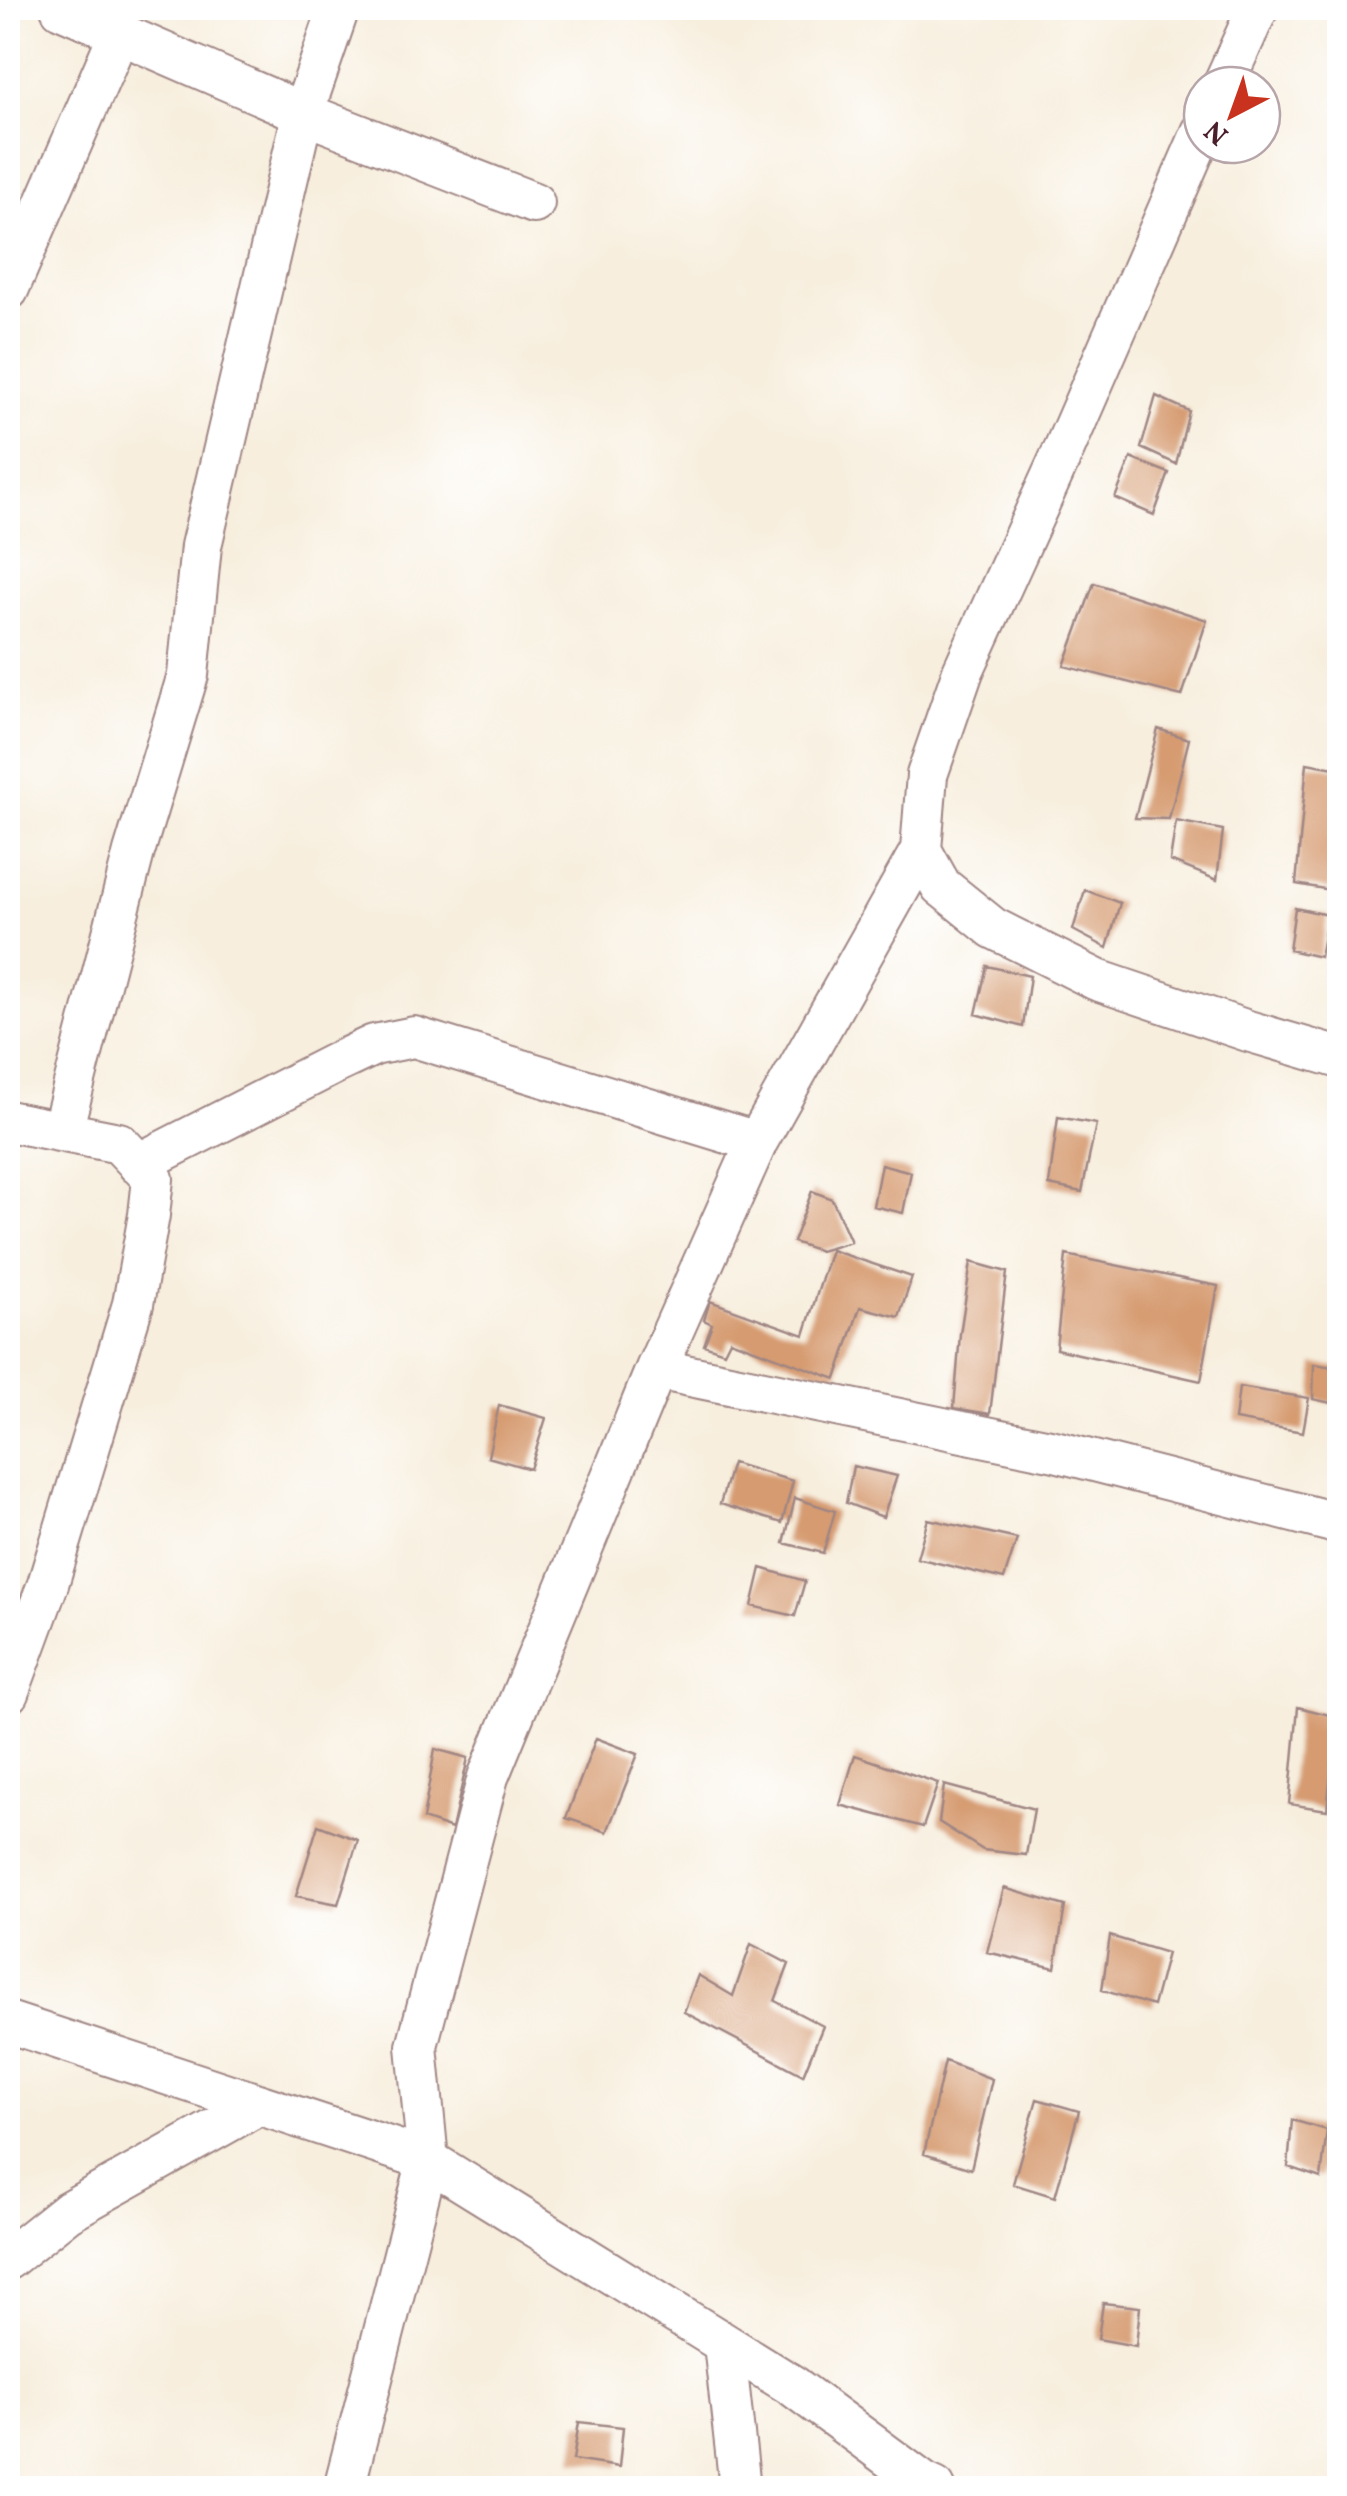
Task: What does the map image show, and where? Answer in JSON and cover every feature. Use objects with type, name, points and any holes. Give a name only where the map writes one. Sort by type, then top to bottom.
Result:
[{"type":"street","points":[[61,8],[304,113],[534,204]]},
{"type":"street","points":[[62,1132],[134,852],[188,674],[200,546],[304,113],[339,8]]},
{"type":"street","points":[[1232,65],[1258,8]]},
{"type":"street","points":[[8,290],[120,34]]},
{"type":"street","points":[[344,2488],[428,2160],[418,2046],[488,1777],[656,1369],[756,1142],[922,850],[927,775],[963,670],[1066,447],[1188,165]]},
{"type":"street","points":[[922,850],[941,886],[1010,937],[1097,980],[1340,1058]]},
{"type":"street","points":[[138,1164],[336,1062],[374,1045],[414,1037],[756,1142]]},
{"type":"street","points":[[8,1121],[119,1143],[153,1179],[132,1304],[48,1584],[8,1694]]},
{"type":"street","points":[[656,1369],[1055,1451],[1340,1524]]},
{"type":"street","points":[[8,2022],[428,2160],[793,2386],[935,2488]]},
{"type":"street","points":[[8,2259],[67,2212],[258,2105]]},
{"type":"street","points":[[724,2344],[740,2488]]},
{"type":"building","points":[[1156,396],[1189,411],[1176,464],[1141,448]]},
{"type":"building","points":[[1131,458],[1169,473],[1154,515],[1115,498]]},
{"type":"building","points":[[1094,583],[1207,620],[1182,696],[1064,666]]},
{"type":"building","points":[[1158,729],[1189,739],[1169,819],[1135,818]]},
{"type":"building","points":[[1307,763],[1340,769],[1340,816],[1330,890],[1296,884]]},
{"type":"building","points":[[1176,821],[1223,830],[1217,880],[1170,861]]},
{"type":"building","points":[[1085,890],[1120,903],[1107,948],[1073,930]]},
{"type":"building","points":[[1295,908],[1328,915],[1320,957],[1289,950]]},
{"type":"building","points":[[987,966],[1030,976],[1023,1027],[976,1014]]},
{"type":"building","points":[[1058,1117],[1096,1124],[1082,1192],[1049,1185]]},
{"type":"building","points":[[881,1164],[911,1172],[903,1213],[873,1206]]},
{"type":"building","points":[[812,1191],[832,1199],[851,1242],[820,1251],[793,1242]]},
{"type":"building","points":[[831,1250],[912,1277],[899,1317],[860,1307],[836,1379],[730,1340],[724,1352],[704,1345],[712,1324],[704,1320],[710,1301],[804,1335]]},
{"type":"building","points":[[1066,1255],[1218,1286],[1201,1381],[1056,1349]]},
{"type":"building","points":[[971,1262],[1007,1272],[990,1414],[954,1408]]},
{"type":"building","points":[[1314,1364],[1340,1368],[1340,1405],[1313,1399]]},
{"type":"building","points":[[1239,1387],[1309,1398],[1303,1432],[1235,1420]]},
{"type":"building","points":[[499,1405],[546,1418],[530,1469],[488,1457]]},
{"type":"building","points":[[732,1463],[793,1481],[782,1523],[720,1504]]},
{"type":"building","points":[[853,1466],[897,1476],[883,1517],[846,1503]]},
{"type":"building","points":[[795,1498],[835,1511],[823,1553],[784,1543]]},
{"type":"building","points":[[928,1519],[1017,1539],[1004,1579],[917,1558]]},
{"type":"building","points":[[761,1568],[805,1581],[795,1616],[752,1606]]},
{"type":"building","points":[[1298,1707],[1337,1717],[1327,1810],[1289,1804]]},
{"type":"building","points":[[596,1738],[638,1754],[607,1832],[566,1818]]},
{"type":"building","points":[[435,1749],[468,1758],[452,1829],[423,1819]]},
{"type":"building","points":[[855,1755],[938,1783],[923,1827],[840,1805]]},
{"type":"building","points":[[944,1785],[1034,1809],[1026,1855],[983,1850],[939,1822]]},
{"type":"building","points":[[318,1825],[358,1840],[338,1904],[296,1896]]},
{"type":"building","points":[[1004,1888],[1065,1906],[1055,1968],[987,1952]]},
{"type":"building","points":[[1110,1936],[1167,1953],[1153,2006],[1102,1990]]},
{"type":"building","points":[[751,1944],[789,1964],[775,2001],[823,2026],[803,2075],[684,2012],[698,1975],[733,1996]]},
{"type":"building","points":[[945,2061],[992,2079],[971,2169],[924,2154]]},
{"type":"building","points":[[1037,2099],[1079,2111],[1055,2197],[1013,2184]]},
{"type":"building","points":[[1292,2120],[1327,2130],[1321,2178],[1288,2167]]},
{"type":"building","points":[[1103,2303],[1140,2307],[1136,2346],[1098,2339]]},
{"type":"building","points":[[579,2422],[623,2427],[619,2467],[573,2460]]}]
